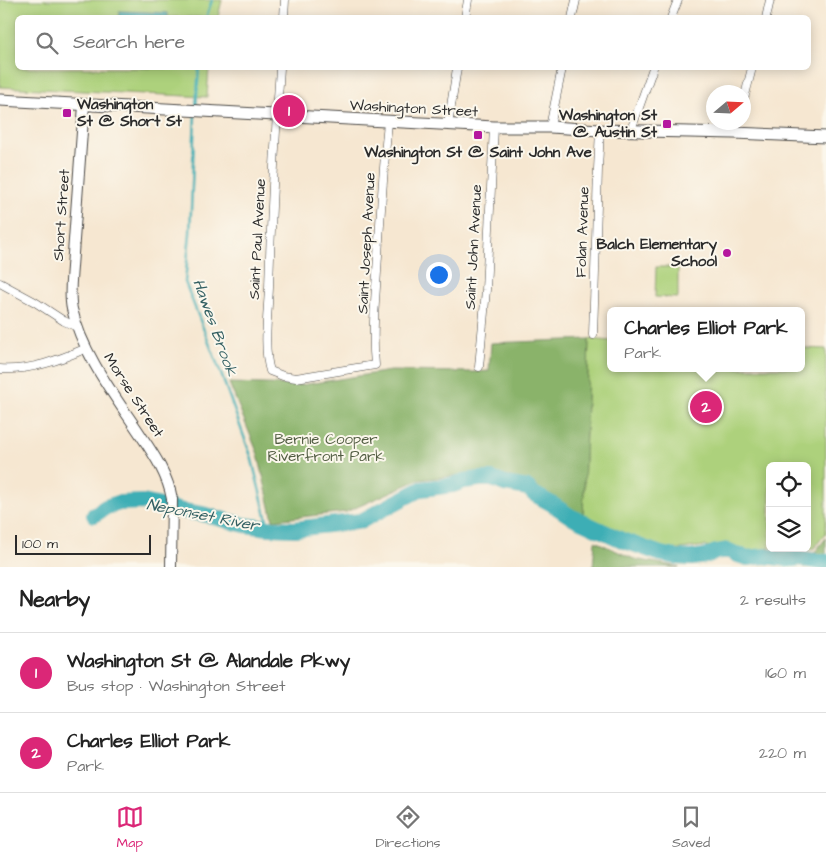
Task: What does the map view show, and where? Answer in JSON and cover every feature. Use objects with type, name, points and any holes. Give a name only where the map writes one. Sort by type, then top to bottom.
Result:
[{"type":"main road","name":"Washington Street","points":[[0,100],[494,128],[550,127],[600,130],[706,129]]},
{"type":"main road","name":"Washington Street","points":[[751,130],[826,137]]},
{"type":"street","points":[[284,15],[286,0]]},
{"type":"street","points":[[466,15],[468,0]]},
{"type":"street","points":[[573,15],[576,0]]},
{"type":"street","points":[[672,15],[678,0]]},
{"type":"street","points":[[767,15],[770,0]]},
{"type":"street","name":"Saint Paul Avenue","points":[[280,70],[266,346],[270,371],[296,378],[375,365]]},
{"type":"street","points":[[448,125],[457,70]]},
{"type":"street","points":[[550,127],[562,70]]},
{"type":"street","points":[[631,130],[652,70]]},
{"type":"street","points":[[748,85],[751,70]]},
{"type":"street","name":"Short Street","points":[[78,326],[72,308],[71,290],[84,105]]},
{"type":"street","name":"Saint Joseph Avenue","points":[[375,365],[376,288],[382,176],[388,122]]},
{"type":"street","name":"Saint John Avenue","points":[[479,367],[486,290],[494,128]]},
{"type":"street","name":"Folan Avenue","points":[[592,335],[600,130]]},
{"type":"street","points":[[0,283],[35,302],[64,321],[78,326]]},
{"type":"street","name":"Morse Street","points":[[78,326],[98,369],[158,461],[171,490],[171,567]]},
{"type":"street","points":[[0,369],[14,370],[38,365],[66,357],[87,348]]},
{"type":"green space","points":[[0,0],[222,0],[218,15],[15,15],[15,70],[209,70],[207,97],[0,87]]},
{"type":"green space","points":[[656,267],[678,267],[678,298],[655,297]]},
{"type":"green space","points":[[589,339],[607,341],[607,372],[805,372],[805,348],[826,349],[826,533],[811,549],[811,462],[766,462],[766,549],[739,551],[705,546],[663,551],[583,517]]},
{"type":"green space","name":"Bernie Cooper Riverfront Park","points":[[589,339],[583,517],[527,481],[488,472],[418,480],[346,512],[273,520],[258,454],[229,383],[301,385],[390,371],[489,371],[491,343]]},
{"type":"green space","points":[[826,538],[826,567],[803,567]]},
{"type":"green space","points":[[595,541],[634,559],[679,567],[593,567]]},
{"type":"water","points":[[119,11],[168,13],[168,15],[119,15]]},
{"type":"waterway","name":"Hawes Brook","points":[[207,15],[212,0]]},
{"type":"waterway","name":"Hawes Brook","points":[[196,108],[199,70]]},
{"type":"waterway","name":"Hawes Brook","points":[[195,114],[190,234],[185,282],[251,456],[269,528]]},
{"type":"waterway","name":"Neponset River","points":[[94,515],[106,507],[119,503],[143,502],[245,525],[295,529],[361,521],[421,489],[453,485],[464,481],[492,479],[505,484],[528,488],[534,494],[570,516],[622,540],[661,554],[691,558],[727,550],[748,558],[765,556],[826,562]]},
{"type":"place","name":"Washington St @ Alandale Pkwy","points":[[289,111]]},
{"type":"place","name":"Washington St @ Short St","points":[[67,113]]},
{"type":"place","name":"Washington St @ Austin St","points":[[667,124]]},
{"type":"place","name":"Washington St @ Saint John Ave","points":[[478,135]]},
{"type":"place","name":"Balch Elementary School","points":[[727,253]]},
{"type":"place","name":"Charles Elliot Park","points":[[706,407]]}]
